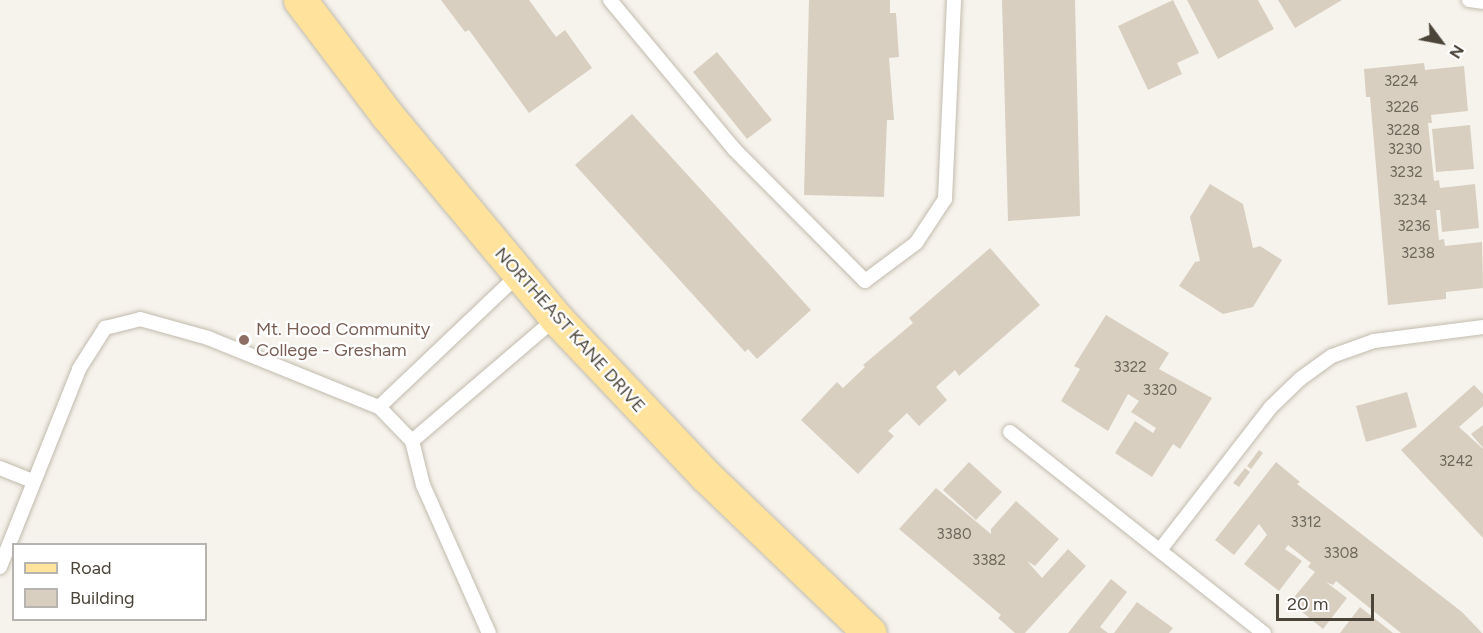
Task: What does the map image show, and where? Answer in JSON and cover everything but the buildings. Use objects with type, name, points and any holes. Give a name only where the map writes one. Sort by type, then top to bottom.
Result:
[{"type":"main road","name":"NORTHEAST KANE DRIVE","points":[[300,0],[346,64],[556,318],[705,475],[870,633]]},
{"type":"lane","points":[[610,0],[734,149],[865,281],[916,243],[945,200],[954,0]]},
{"type":"lane","points":[[1469,0],[1483,2]]},
{"type":"lane","points":[[379,407],[519,274]]},
{"type":"lane","points":[[412,441],[556,318]]},
{"type":"lane","points":[[0,567],[32,481],[79,369],[105,328],[140,319],[208,338],[379,407],[412,441],[423,485],[489,633]]},
{"type":"lane","points":[[1160,550],[1271,407],[1300,379],[1332,356],[1374,341],[1483,327]]},
{"type":"lane","points":[[1010,432],[1264,633]]},
{"type":"lane","points":[[0,468],[32,481]]},
{"type":"place","name":"Mt. Hood Community College - Gresham","points":[[244,340]]}]
